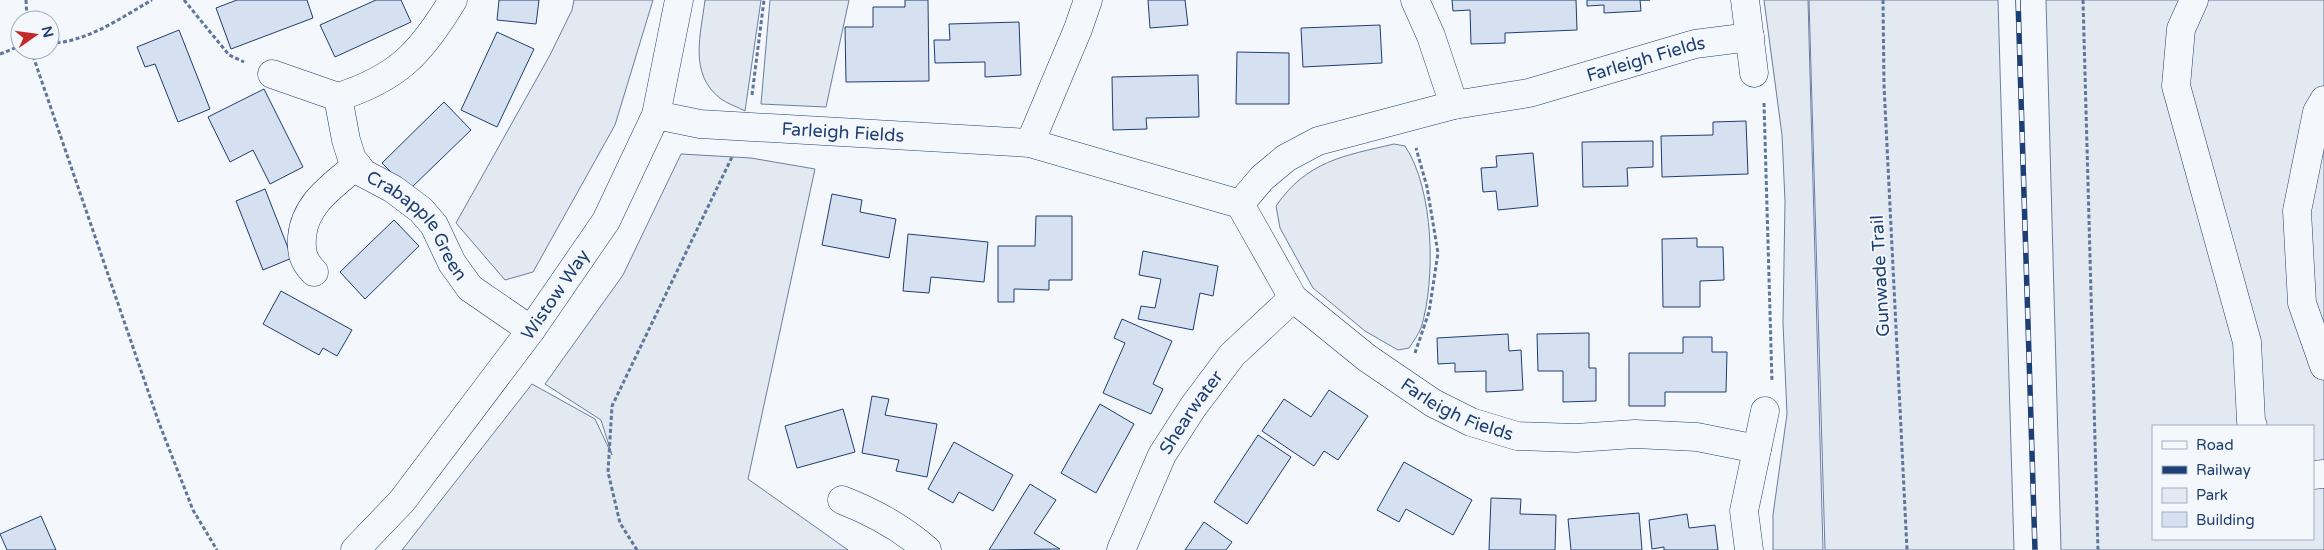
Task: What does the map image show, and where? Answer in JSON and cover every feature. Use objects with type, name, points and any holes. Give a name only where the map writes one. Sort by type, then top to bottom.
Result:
[{"type":"street","points":[[272,74],[338,97],[364,89],[384,79],[408,60],[438,25],[454,0]]},
{"type":"street","name":"Wistow Way","points":[[355,550],[402,501],[531,330],[606,221],[656,115],[679,0]]},
{"type":"street","points":[[1030,143],[1078,29],[1088,0]]},
{"type":"street","points":[[1415,0],[1432,36],[1454,105]]},
{"type":"street","points":[[1745,0],[1754,73]]},
{"type":"street","points":[[2194,0],[2181,29],[2176,86],[2247,342],[2253,425]]},
{"type":"street","name":"Farleigh Fields","points":[[1240,204],[1262,178],[1286,158],[1318,140],[1410,118],[1454,105],[1529,93],[1695,44],[1750,37]]},
{"type":"street","name":"Crabapple Green","points":[[338,97],[346,140],[352,159],[363,173],[393,189],[421,210],[434,225],[452,263],[470,288],[531,330]]},
{"type":"street","points":[[2324,100],[2317,112],[2297,211],[2302,303],[2324,366]]},
{"type":"street","name":"Farleigh Fields","points":[[656,115],[700,124],[1030,143],[1240,204],[1293,298],[1367,358],[1401,382],[1433,403],[1471,422],[1517,436],[1576,438],[1635,434],[1697,438],[1757,449]]},
{"type":"street","points":[[314,272],[305,263],[301,250],[304,222],[322,194],[357,165]]},
{"type":"street","name":"Shearwater","points":[[1121,550],[1162,456],[1193,407],[1232,354],[1293,298]]},
{"type":"street","points":[[1749,550],[1744,511],[1765,411]]},
{"type":"street","points":[[842,500],[868,510],[915,540],[927,550]]},
{"type":"path","points":[[60,43],[101,29],[152,0]]},
{"type":"path","points":[[184,0],[229,55],[272,74]]},
{"type":"path","points":[[752,96],[764,0]]},
{"type":"path","name":"Gunwade Trail","points":[[1883,0],[1884,85],[1907,550]]},
{"type":"path","points":[[2084,0],[2098,550]]},
{"type":"path","points":[[34,60],[163,432],[193,510],[217,550]]},
{"type":"path","points":[[1754,73],[1764,98],[1772,397],[1765,411]]},
{"type":"path","points":[[1401,382],[1417,349],[1429,312],[1438,253],[1427,187],[1412,136],[1410,118]]},
{"type":"path","points":[[637,550],[620,523],[608,472],[612,406],[732,156]]},
{"type":"green space","points":[[574,0],[653,0],[615,125],[533,272],[505,280],[456,223],[550,55],[572,10]]},
{"type":"green space","points":[[705,0],[761,0],[745,111],[721,99],[704,78],[700,66],[699,53]]},
{"type":"green space","points":[[770,0],[849,0],[826,107],[761,104]]},
{"type":"green space","points":[[1764,0],[1808,0],[1823,550],[1773,550],[1773,515],[1787,414],[1783,323],[1785,201],[1782,135]]},
{"type":"green space","points":[[1809,0],[1998,0],[2014,550],[1825,550]]},
{"type":"green space","points":[[2046,0],[2324,0],[2324,550],[2061,550]]},
{"type":"green space","points":[[1394,144],[1405,146],[1415,164],[1422,186],[1430,235],[1429,285],[1421,328],[1409,348],[1398,350],[1365,331],[1313,288],[1280,228],[1276,206],[1300,179],[1314,170],[1342,157]]},
{"type":"green space","points":[[681,154],[751,158],[815,169],[748,479],[848,550],[402,550],[532,384],[595,419],[612,455],[601,420],[545,384],[623,275]]},
{"type":"building","points":[[237,0],[307,0],[313,18],[231,49],[216,8]]},
{"type":"building","points":[[376,0],[401,0],[411,22],[335,57],[320,25]]},
{"type":"building","points":[[499,0],[539,0],[536,24],[497,20]]},
{"type":"building","points":[[905,0],[928,0],[929,81],[846,82],[845,27],[873,27],[873,7],[905,7]]},
{"type":"building","points":[[1148,0],[1185,0],[1188,25],[1150,28]]},
{"type":"building","points":[[1452,0],[1576,0],[1577,30],[1505,33],[1505,43],[1471,44],[1470,10],[1453,11]]},
{"type":"building","points":[[1587,0],[1640,0],[1641,11],[1604,13],[1604,5],[1587,6]]},
{"type":"building","points":[[1019,22],[1021,75],[985,77],[985,62],[935,63],[934,40],[950,40],[949,24]]},
{"type":"building","points":[[1380,25],[1382,63],[1303,67],[1301,28]]},
{"type":"building","points":[[179,30],[210,109],[178,122],[155,64],[145,67],[137,47]]},
{"type":"building","points":[[497,32],[534,49],[497,127],[461,110]]},
{"type":"building","points":[[1237,52],[1289,53],[1289,104],[1236,104]]},
{"type":"building","points":[[1198,75],[1199,117],[1146,118],[1147,129],[1113,130],[1112,77]]},
{"type":"building","points":[[264,89],[303,167],[270,184],[253,150],[230,162],[208,117]]},
{"type":"building","points":[[444,102],[471,130],[409,190],[382,163]]},
{"type":"building","points":[[1746,121],[1748,174],[1662,177],[1661,136],[1713,135],[1713,122]]},
{"type":"building","points":[[1653,141],[1653,167],[1627,168],[1628,186],[1583,187],[1582,142]]},
{"type":"building","points":[[1533,153],[1538,206],[1498,210],[1496,191],[1483,192],[1481,168],[1497,167],[1496,156]]},
{"type":"building","points":[[265,189],[292,258],[263,270],[236,201]]},
{"type":"building","points":[[832,194],[862,200],[860,212],[896,219],[889,258],[822,245]]},
{"type":"building","points":[[1036,216],[1072,216],[1072,280],[1049,280],[1049,290],[1014,289],[1014,302],[998,302],[998,246],[1035,246]]},
{"type":"building","points":[[394,220],[419,246],[365,299],[340,272]]},
{"type":"building","points":[[908,234],[988,242],[984,282],[931,277],[929,293],[903,291]]},
{"type":"building","points":[[1697,238],[1697,247],[1723,247],[1724,280],[1700,281],[1700,307],[1663,307],[1662,239]]},
{"type":"building","points":[[1143,251],[1218,266],[1213,296],[1200,293],[1193,330],[1138,319],[1141,306],[1155,308],[1161,279],[1139,275]]},
{"type":"building","points":[[281,291],[352,330],[337,356],[323,348],[319,355],[263,324]]},
{"type":"building","points":[[1122,319],[1172,341],[1153,384],[1163,389],[1151,414],[1103,393],[1125,343],[1114,338]]},
{"type":"building","points":[[1589,333],[1589,368],[1596,368],[1596,401],[1563,402],[1563,371],[1538,371],[1537,334]]},
{"type":"building","points":[[1508,334],[1509,351],[1521,350],[1523,390],[1486,392],[1486,371],[1455,372],[1455,363],[1438,364],[1437,338]]},
{"type":"building","points":[[1683,337],[1712,337],[1712,352],[1727,352],[1726,392],[1665,392],[1665,406],[1629,406],[1629,353],[1683,353]]},
{"type":"building","points":[[1329,390],[1368,416],[1338,460],[1324,451],[1314,466],[1262,431],[1284,399],[1311,417]]},
{"type":"building","points":[[872,396],[889,399],[885,415],[937,424],[927,477],[896,471],[899,460],[862,453]]},
{"type":"building","points":[[1100,404],[1134,424],[1096,493],[1061,473]]},
{"type":"building","points":[[843,409],[855,452],[797,468],[785,426]]},
{"type":"building","points":[[1258,435],[1291,457],[1247,524],[1214,502]]},
{"type":"building","points":[[954,442],[1013,475],[993,511],[959,492],[953,503],[928,489]]},
{"type":"building","points":[[1404,462],[1472,500],[1453,535],[1406,509],[1399,522],[1377,510]]},
{"type":"building","points":[[1030,484],[1056,500],[1034,533],[1060,549],[989,550]]},
{"type":"building","points":[[1491,498],[1521,499],[1520,514],[1556,515],[1555,550],[1489,550]]},
{"type":"building","points":[[1639,513],[1642,550],[1571,550],[1568,519]]},
{"type":"building","points":[[1687,514],[1689,528],[1715,525],[1718,550],[1664,550],[1664,547],[1652,549],[1649,520]]},
{"type":"building","points":[[41,516],[56,550],[7,550],[0,534]]},
{"type":"building","points":[[1204,522],[1232,542],[1226,550],[1185,550]]},
{"type":"railway","points":[[2018,0],[2035,550]]}]
